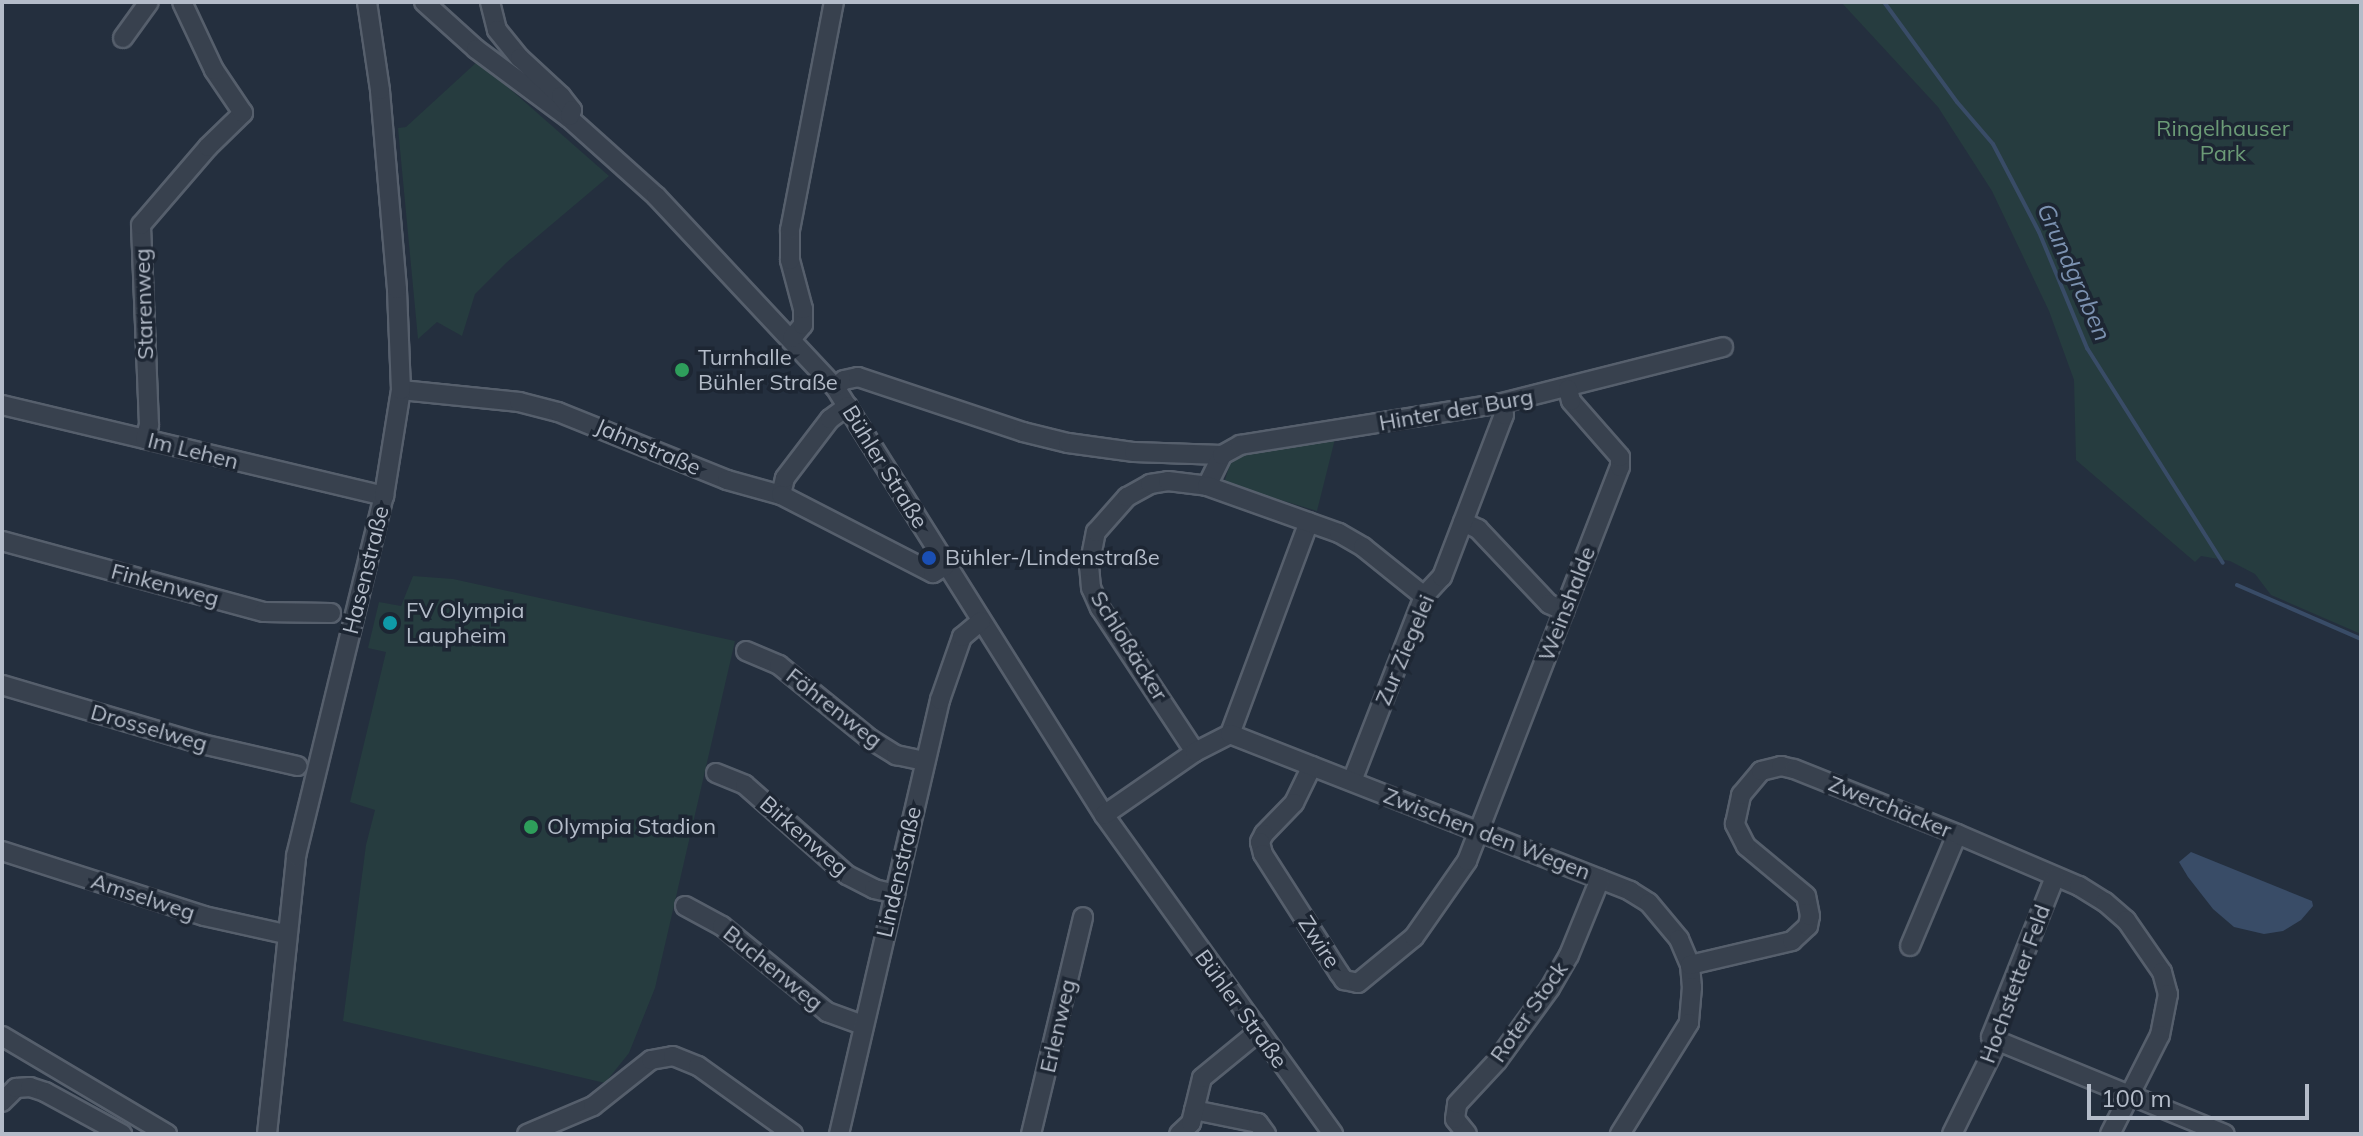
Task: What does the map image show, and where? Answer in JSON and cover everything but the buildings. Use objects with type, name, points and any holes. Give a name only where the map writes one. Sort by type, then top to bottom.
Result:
[{"type":"street","points":[[123,38],[149,2]]},
{"type":"street","name":"Starenweg","points":[[145,439],[149,425],[141,225],[208,147],[243,113],[206,55],[182,2]]},
{"type":"street","name":"Hasenstraße","points":[[267,1134],[285,934],[296,856],[384,496],[401,390],[397,289],[380,90],[367,2]]},
{"type":"street","name":"Bühler Straße","points":[[424,2],[476,49],[569,118],[656,196],[835,387],[1104,815],[1257,1033],[1333,1134]]},
{"type":"street","points":[[490,2],[497,30],[520,58],[561,96],[572,110],[569,118]]},
{"type":"street","points":[[792,338],[803,325],[803,309],[790,260],[790,230],[834,2]]},
{"type":"street","name":"Hinter der Burg","points":[[1222,455],[1240,445],[1502,403],[1568,389],[1723,347]]},
{"type":"street","points":[[835,387],[858,377],[1023,432],[1134,452],[1222,455],[1207,486]]},
{"type":"street","name":"Weinshalde","points":[[1479,831],[1620,467],[1620,457],[1571,401],[1568,389]]},
{"type":"street","name":"Jahnstraße","points":[[401,390],[519,402],[558,412],[727,480],[781,495],[933,573],[945,566]]},
{"type":"street","name":"Zur Ziegelei","points":[[1352,781],[1424,596],[1442,577],[1504,415],[1502,403]]},
{"type":"street","name":"Im Lehen","points":[[2,405],[384,496]]},
{"type":"street","points":[[781,495],[785,478],[830,419],[848,406]]},
{"type":"street","points":[[1134,452],[1140,488],[1168,481],[1207,486],[1309,522],[1363,547],[1424,596]]},
{"type":"street","name":"Schloßäcker","points":[[1140,488],[1115,508],[1096,532],[1089,567],[1091,588],[1100,608],[1195,752]]},
{"type":"street","points":[[1104,815],[1195,752],[1230,734],[1309,522]]},
{"type":"street","points":[[1463,522],[1478,529],[1549,604],[1565,611]]},
{"type":"street","name":"Finkenweg","points":[[2,541],[264,612],[331,613]]},
{"type":"street","name":"Lindenstraße","points":[[839,1134],[924,761],[962,637],[981,621]]},
{"type":"street","name":"Föhrenweg","points":[[746,651],[779,665],[896,755],[924,761]]},
{"type":"street","name":"Drosselweg","points":[[2,685],[202,744],[297,766]]},
{"type":"street","name":"Zwischen den Wegen","points":[[1230,734],[1600,879],[1649,903],[1679,939],[1690,965],[1689,1023],[1631,1130]]},
{"type":"street","name":"Zwire","points":[[1312,766],[1294,803],[1260,842],[1263,854],[1339,973],[1352,983],[1363,980],[1414,937],[1449,892],[1479,831]]},
{"type":"street","name":"Zwerchäcker","points":[[1690,965],[1792,941],[1808,926],[1810,905],[1806,896],[1738,835],[1737,804],[1745,787],[1761,771],[1781,766],[1794,769],[1957,834],[2079,886],[2126,920],[2162,972],[2168,994],[2166,1017],[2110,1134]]},
{"type":"street","name":"Birkenweg","points":[[716,773],[745,785],[847,875],[874,889],[895,894]]},
{"type":"street","points":[[1910,946],[1957,834]]},
{"type":"street","name":"Amselweg","points":[[2,851],[204,916],[285,934]]},
{"type":"street","name":"Hochstetter Feld","points":[[1952,1134],[1998,1041],[1991,1037],[2055,877]]},
{"type":"street","name":"Roter Stock","points":[[1467,1134],[1455,1119],[1457,1104],[1497,1061],[1535,1012],[1569,955],[1600,879]]},
{"type":"street","name":"Buchenweg","points":[[685,906],[722,926],[827,1012],[863,1025]]},
{"type":"street","name":"Erlenweg","points":[[1031,1134],[1083,917]]},
{"type":"street","points":[[1179,1134],[1191,1123],[1202,1078],[1257,1033]]},
{"type":"street","points":[[2,1036],[167,1134]]},
{"type":"street","points":[[1998,1041],[2225,1134]]},
{"type":"street","points":[[527,1134],[593,1106],[651,1060],[673,1056],[698,1066],[793,1134]]},
{"type":"street","points":[[2,1102],[16,1088],[30,1087],[122,1134]]},
{"type":"street","points":[[1194,1110],[1258,1123],[1266,1134]]},
{"type":"green space","name":"Ringelhauser Park","points":[[1841,2],[2361,2],[2361,634],[2271,595],[2255,574],[2230,561],[2201,556],[2195,562],[2076,460],[2074,380],[2049,311],[1992,191],[1938,107]]},
{"type":"green space","points":[[478,61],[609,176],[506,263],[475,294],[462,336],[437,322],[418,339],[398,128],[406,127]]},
{"type":"green space","points":[[1335,439],[1317,511],[1224,483],[1230,464],[1243,453]]},
{"type":"green space","name":"Olympia Stadion","points":[[413,576],[453,579],[735,641],[655,988],[629,1053],[605,1083],[343,1021],[366,845],[375,810],[350,802],[386,652],[368,648],[379,602],[401,606]]},
{"type":"water","points":[[2191,852],[2312,901],[2313,906],[2301,920],[2283,931],[2264,934],[2234,927],[2213,909],[2179,862]]},
{"type":"waterway","name":"Grundgraben","points":[[1884,2],[1957,102],[1993,144],[2039,232],[2087,348],[2223,563]]},
{"type":"waterway","name":"Grundgraben","points":[[2237,585],[2361,639]]},
{"type":"place","name":"Turnhalle Bühler Straße","points":[[682,370]]},
{"type":"place","name":"Bühler-/Lindenstraße","points":[[929,558]]},
{"type":"place","name":"FV Olympia Laupheim","points":[[390,623]]},
{"type":"place","name":"Olympia Stadion","points":[[531,827]]}]
